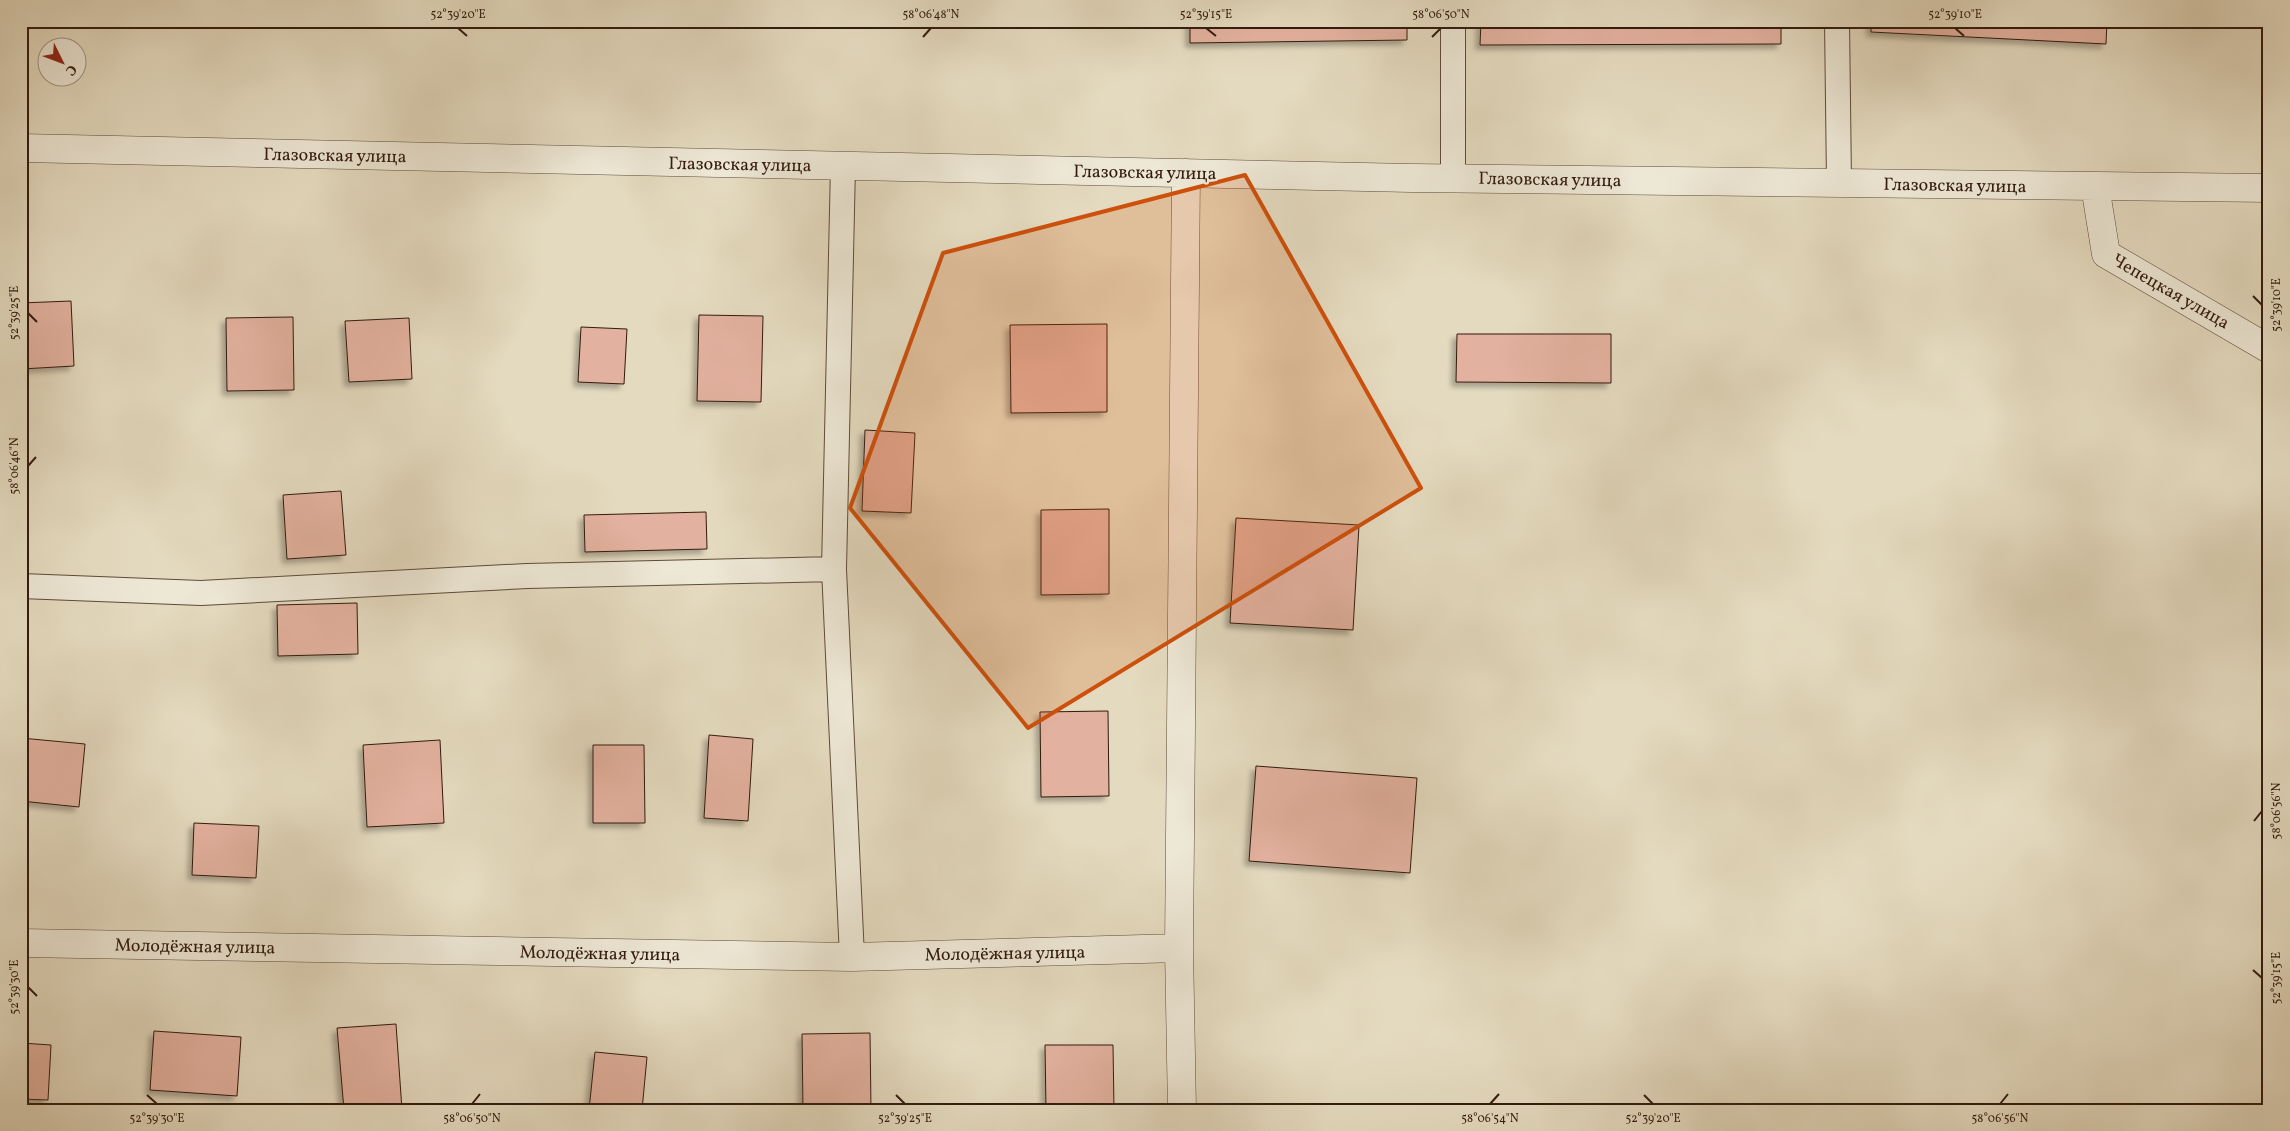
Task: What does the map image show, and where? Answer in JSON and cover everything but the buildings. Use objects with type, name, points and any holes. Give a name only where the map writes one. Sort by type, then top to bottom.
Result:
[{"type":"street","name":"Глазовская улица","points":[[21,148],[1453,178],[2269,188]]},
{"type":"street","points":[[1182,1110],[1179,948],[1186,173]]},
{"type":"street","name":"Чепецкая улица","points":[[2095,186],[2106,254],[2269,348]]},
{"type":"street","name":"Молодёжная улица","points":[[21,943],[852,956],[1179,948]]},
{"type":"lane","points":[[1452,21],[1453,178]]},
{"type":"lane","points":[[1837,21],[1839,183]]},
{"type":"lane","points":[[843,166],[834,568],[852,956]]},
{"type":"lane","points":[[21,586],[201,593],[527,576],[834,568]]},
{"type":"highlighted area","points":[[1245,175],[1421,488],[1028,728],[850,508],[943,253]]}]
